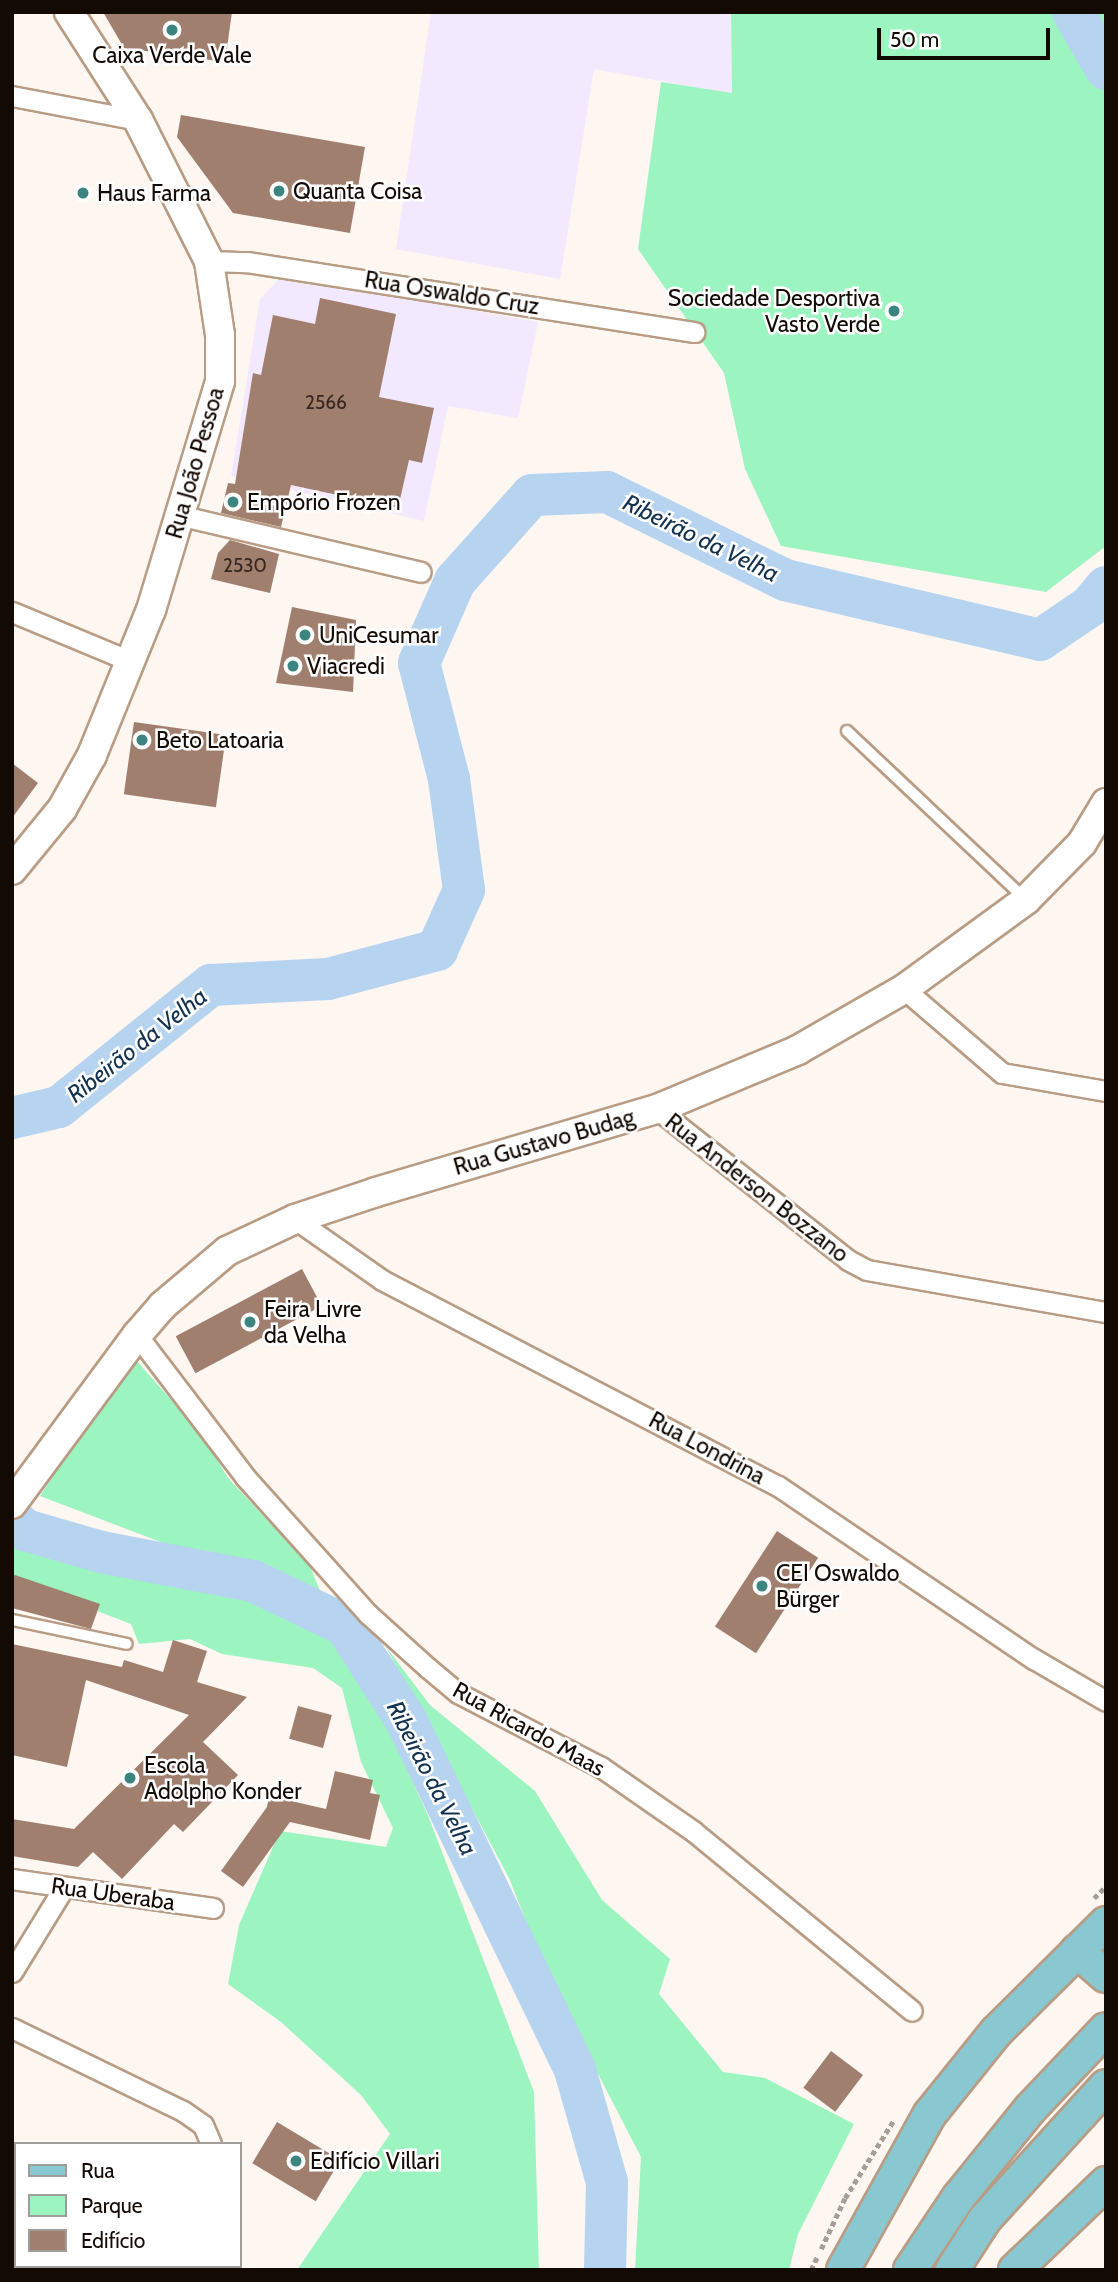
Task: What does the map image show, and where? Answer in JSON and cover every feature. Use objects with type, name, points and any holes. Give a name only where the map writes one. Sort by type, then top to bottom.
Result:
[{"type":"main road","points":[[843,2270],[930,2114],[996,2032],[1106,1923]]},
{"type":"main road","points":[[1077,1951],[1106,1976]]},
{"type":"main road","points":[[909,2270],[958,2198],[1074,2062],[1106,2029]]},
{"type":"main road","points":[[952,2270],[985,2219],[1105,2086]]},
{"type":"main road","points":[[1015,2270],[1106,2183]]},
{"type":"street","name":"Rua João Pessoa","points":[[12,870],[62,808],[92,755],[130,661],[182,516],[220,382],[216,288],[209,261],[138,120],[69,12]]},
{"type":"street","points":[[12,96],[138,120]]},
{"type":"street","name":"Rua Oswaldo Cruz","points":[[209,261],[247,262],[695,332]]},
{"type":"street","points":[[182,516],[421,572]]},
{"type":"street","points":[[12,612],[130,661]]},
{"type":"street","name":"Rua Gustavo Budag","points":[[12,1504],[137,1335],[162,1306],[227,1251],[295,1219],[657,1110],[798,1050],[904,989],[1026,900],[1082,843],[1106,803]]},
{"type":"street","points":[[904,989],[1002,1073],[1106,1091]]},
{"type":"street","name":"Rua Anderson Bozzano","points":[[657,1110],[837,1252],[867,1270],[1106,1312]]},
{"type":"street","name":"Rua Londrina","points":[[295,1219],[382,1280],[778,1486],[1034,1659],[1106,1701]]},
{"type":"street","name":"Rua Ricardo Maas","points":[[137,1335],[245,1477],[369,1614],[428,1668],[458,1693],[601,1767],[693,1831],[912,2011]]},
{"type":"street","name":"Rua Uberaba","points":[[12,1879],[214,1908]]},
{"type":"street","points":[[12,1972],[64,1887]]},
{"type":"street","points":[[12,2028],[183,2111],[203,2125],[210,2142]]},
{"type":"lane","points":[[847,731],[1026,900]]},
{"type":"lane","points":[[12,1620],[127,1644]]},
{"type":"shaded area","points":[[431,12],[731,12],[732,94],[594,69],[560,279],[396,249]]},
{"type":"shaded area","points":[[295,278],[538,322],[518,418],[448,406],[424,521],[231,476],[260,299],[279,279]]},
{"type":"green space","name":"Sociedade Desportiva Vasto Verde","points":[[731,12],[1106,12],[1106,546],[1046,592],[781,546],[745,469],[724,373],[638,249],[661,82],[732,93]]},
{"type":"green space","points":[[136,1360],[202,1435],[228,1478],[310,1566],[324,1601],[225,1556],[166,1544],[40,1496],[88,1422]]},
{"type":"green space","points":[[15,1535],[131,1569],[229,1590],[334,1628],[367,1681],[429,1818],[534,2092],[539,2270],[297,2270],[390,2134],[361,2095],[281,2022],[228,1984],[239,1925],[280,1831],[386,1847],[393,1828],[361,1762],[342,1688],[313,1668],[222,1654],[190,1639],[139,1644],[131,1624],[12,1578]]},
{"type":"green space","points":[[386,1647],[430,1705],[535,1791],[602,1900],[670,1959],[659,1994],[723,2072],[765,2078],[854,2124],[798,2234],[789,2270],[635,2270],[641,2157],[548,1977],[509,1878]]},
{"type":"building","name":"Caixa Verde Vale","points":[[103,12],[232,12],[225,62],[124,48]]},
{"type":"building","points":[[181,115],[365,147],[350,233],[233,213],[177,137]]},
{"type":"building","points":[[320,298],[396,314],[379,397],[434,408],[422,463],[409,460],[398,508],[291,485],[281,527],[221,513],[228,483],[235,484],[253,373],[261,375],[273,315],[315,324]]},
{"type":"building","points":[[230,540],[279,554],[270,593],[211,579],[218,553]]},
{"type":"building","points":[[292,607],[356,620],[353,692],[276,683]]},
{"type":"building","points":[[134,722],[226,735],[216,807],[124,794]]},
{"type":"building","points":[[12,763],[38,783],[12,818]]},
{"type":"building","name":"Feira Livre da Velha","points":[[302,1269],[322,1306],[195,1373],[176,1336]]},
{"type":"building","points":[[777,1531],[818,1558],[756,1653],[715,1627]]},
{"type":"building","points":[[12,1574],[100,1604],[91,1629],[12,1608]]},
{"type":"building","points":[[173,1640],[207,1651],[197,1682],[247,1697],[203,1742],[238,1775],[183,1832],[174,1824],[122,1879],[93,1852],[78,1867],[12,1856],[12,1819],[74,1829],[189,1715],[86,1680],[67,1767],[12,1755],[12,1644],[122,1667],[124,1660],[163,1672]]},
{"type":"building","points":[[298,1706],[332,1715],[323,1748],[289,1739]]},
{"type":"building","points":[[335,1771],[373,1780],[370,1793],[380,1795],[370,1840],[290,1822],[243,1887],[221,1871],[267,1807],[269,1796],[326,1809]]},
{"type":"building","points":[[831,2051],[863,2075],[835,2112],[803,2088]]},
{"type":"building","name":"Edifício Villari","points":[[277,2122],[340,2160],[316,2201],[252,2163]]},
{"type":"waterway","name":"Ribeirão da Velha","points":[[1073,12],[1106,69]]},
{"type":"waterway","name":"Ribeirão da Velha","points":[[12,1118],[59,1107],[211,985],[328,979],[437,950],[464,890],[449,779],[419,663],[455,581],[532,495],[607,492],[785,580],[1040,640],[1090,606],[1106,587]]},
{"type":"waterway","name":"Ribeirão da Velha","points":[[12,1518],[25,1530],[101,1552],[253,1581],[345,1625],[406,1720],[575,2070],[607,2182],[605,2270]]},
{"type":"place","name":"Caixa Verde Vale","points":[[172,30]]},
{"type":"place","name":"Quanta Coisa","points":[[279,191]]},
{"type":"place","name":"Haus Farma","points":[[83,193]]},
{"type":"place","name":"Sociedade Desportiva Vasto Verde","points":[[894,311]]},
{"type":"place","name":"Empório Frozen","points":[[233,502]]},
{"type":"place","name":"UniCesumar","points":[[305,635]]},
{"type":"place","name":"Viacredi","points":[[293,666]]},
{"type":"place","name":"Beto Latoaria","points":[[142,740]]},
{"type":"place","name":"Feira Livre da Velha","points":[[250,1322]]},
{"type":"place","name":"CEI Oswaldo Bürger","points":[[762,1586]]},
{"type":"place","name":"Escola Adolpho Konder","points":[[130,1778]]},
{"type":"place","name":"Edifício Villari","points":[[296,2161]]}]
